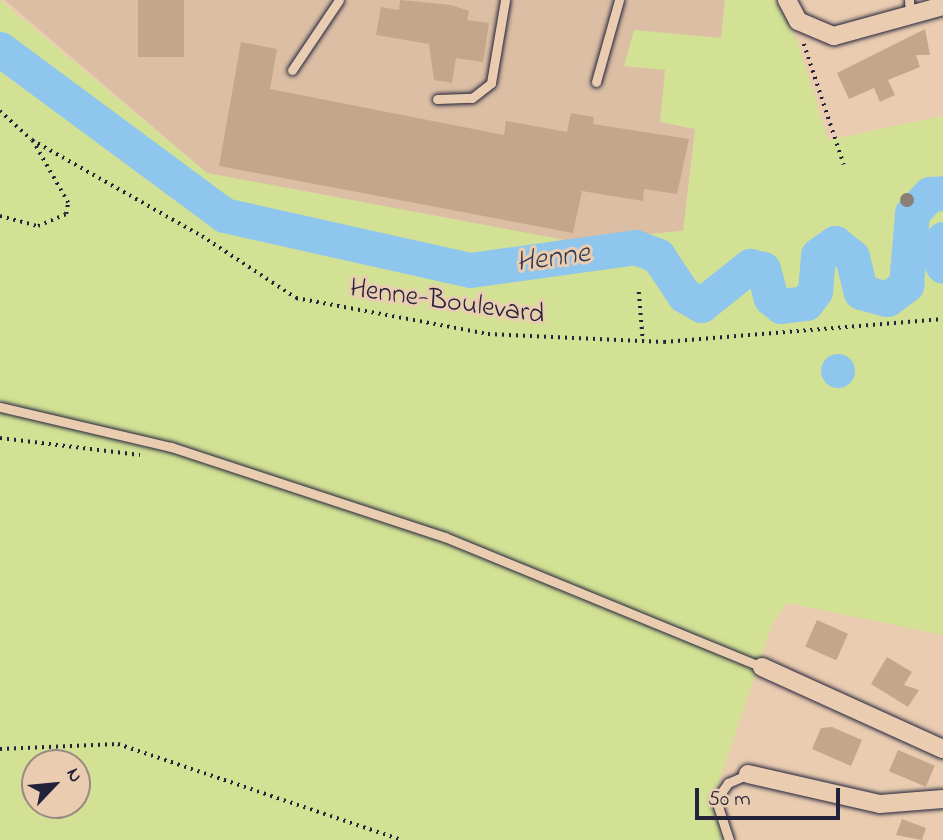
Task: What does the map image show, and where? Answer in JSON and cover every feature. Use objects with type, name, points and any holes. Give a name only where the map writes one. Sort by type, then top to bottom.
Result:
[{"type":"street","points":[[787,0],[798,21],[816,33],[844,36],[909,8],[943,6]]},
{"type":"street","points":[[762,667],[943,748]]},
{"type":"street","points":[[748,774],[880,804],[943,799]]},
{"type":"lane","points":[[292,70],[339,0]]},
{"type":"lane","points":[[437,99],[472,98],[491,82],[505,0]]},
{"type":"lane","points":[[596,82],[619,0]]},
{"type":"lane","points":[[0,407],[161,444],[445,537],[762,667]]},
{"type":"lane","points":[[729,840],[716,800],[728,783],[748,774]]},
{"type":"path","points":[[798,21],[844,165]]},
{"type":"path","name":"Henne-Boulevard","points":[[0,111],[32,140],[202,236],[296,298],[488,334],[643,341],[943,319]]},
{"type":"path","points":[[0,216],[38,226],[66,214],[68,203],[32,140]]},
{"type":"path","points":[[639,292],[643,341]]},
{"type":"path","points":[[0,438],[120,456]]},
{"type":"path","points":[[0,749],[118,744],[402,840]]},
{"type":"shaded area","points":[[5,0],[731,0],[683,231],[570,241],[207,173]]},
{"type":"green space","points":[[0,0],[207,173],[570,241],[683,231],[695,129],[660,122],[665,70],[624,66],[634,30],[721,38],[725,0],[775,0],[797,40],[828,140],[943,116],[943,635],[787,603],[772,624],[711,805],[729,840],[0,840]]},
{"type":"water","points":[[838,354],[850,359],[855,371],[850,383],[838,388],[826,383],[821,371],[826,359]]},
{"type":"building","points":[[138,0],[184,0],[184,57],[138,57]]},
{"type":"building","points":[[400,0],[451,5],[469,11],[467,20],[489,23],[483,62],[456,58],[452,83],[434,80],[429,44],[376,35],[381,7],[399,10]]},
{"type":"building","points":[[925,29],[930,55],[916,55],[920,67],[888,80],[895,95],[880,102],[874,88],[849,99],[837,73]]},
{"type":"building","points":[[241,42],[277,49],[270,89],[504,135],[506,121],[567,132],[571,113],[594,117],[593,124],[689,139],[677,194],[644,189],[643,201],[582,191],[573,233],[219,166]]},
{"type":"building","points":[[817,620],[848,634],[836,660],[805,646]]},
{"type":"building","points":[[887,657],[912,672],[904,685],[919,690],[908,707],[871,684]]},
{"type":"building","points":[[832,727],[862,740],[851,766],[812,749],[821,728]]},
{"type":"building","points":[[898,750],[935,766],[926,787],[889,771]]},
{"type":"building","points":[[902,819],[926,828],[922,840],[896,835]]},
{"type":"waterway","name":"Henne","points":[[0,49],[224,215],[470,270],[635,247],[658,256],[684,295],[701,305],[750,266],[763,269],[771,298],[781,306],[806,303],[815,291],[818,255],[835,243],[852,257],[861,292],[887,299],[906,285],[912,213],[930,194],[943,193]]},
{"type":"waterway","name":"Henne","points":[[943,239],[937,252],[943,266]]}]
